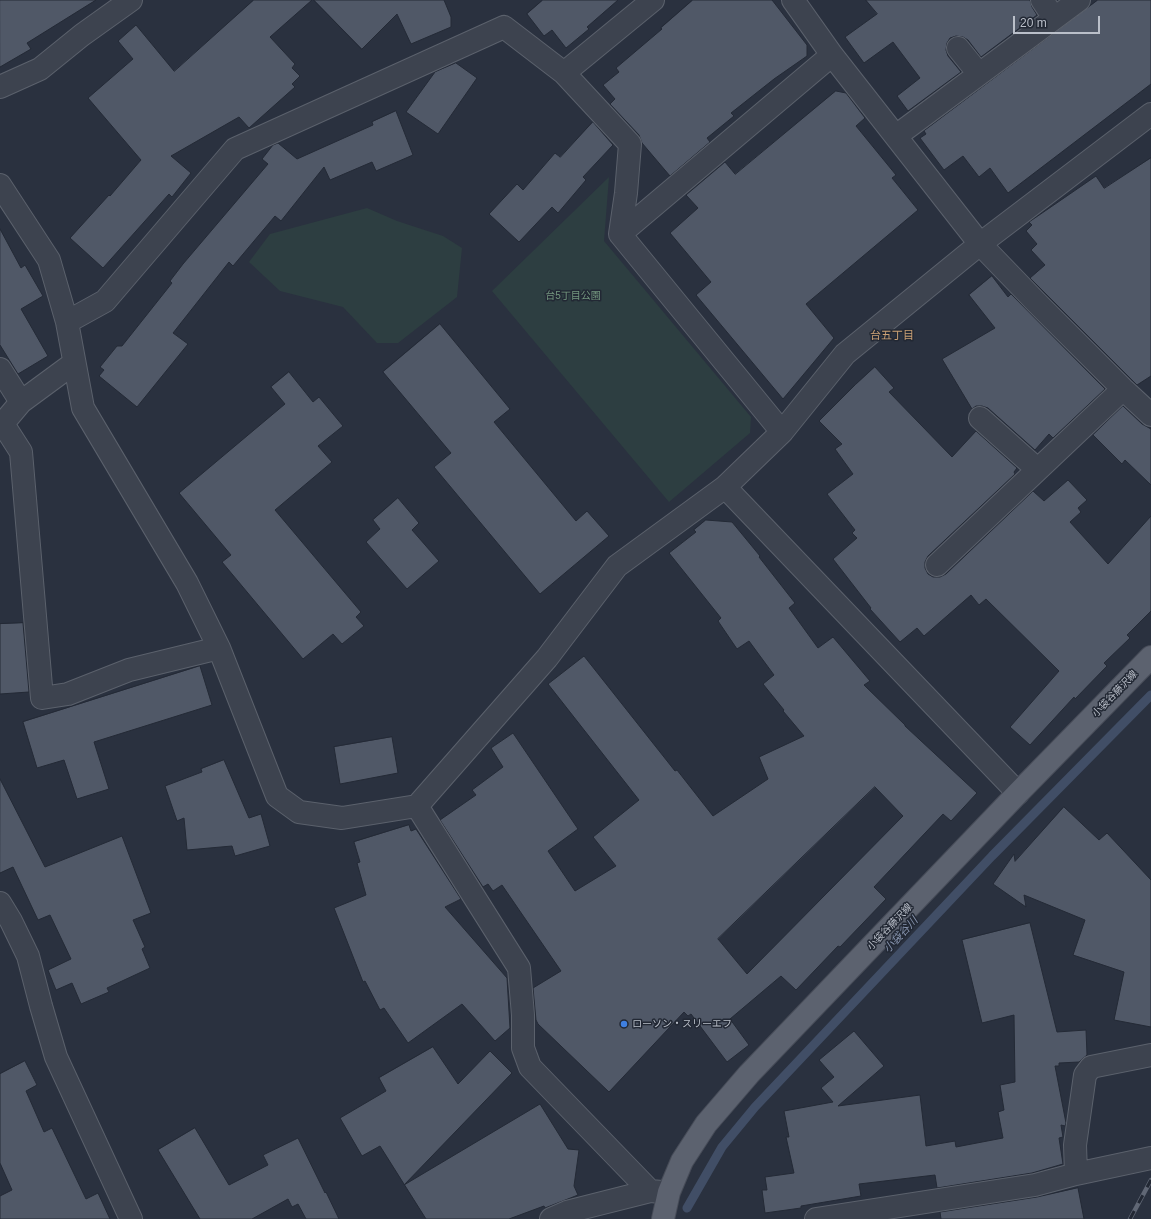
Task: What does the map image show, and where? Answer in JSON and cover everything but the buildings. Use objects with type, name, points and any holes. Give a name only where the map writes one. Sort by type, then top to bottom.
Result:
[{"type":"main road","name":"小袋谷藤沢線","points":[[663,1219],[660,1191],[706,1124],[749,1074],[1018,793],[1151,657]]},
{"type":"street","points":[[0,87],[40,69],[82,35],[131,0]]},
{"type":"street","points":[[564,74],[653,0]]},
{"type":"street","points":[[793,0],[832,54],[980,244],[1123,388],[1148,406]]},
{"type":"street","points":[[1042,0],[1054,18]]},
{"type":"street","points":[[896,136],[1079,0]]},
{"type":"street","points":[[67,322],[105,301],[235,149],[504,27],[564,74],[630,144],[626,193],[620,234],[782,432]]},
{"type":"street","points":[[958,48],[979,74]]},
{"type":"street","points":[[620,234],[832,54]]},
{"type":"street","points":[[0,185],[49,260],[67,322],[83,408],[187,583],[219,648],[277,796],[299,812],[342,818],[417,806],[547,658],[617,566],[725,487],[782,432],[845,354],[980,244],[1151,114]]},
{"type":"street","points":[[74,363],[21,402],[2,425],[21,452],[42,698],[68,694],[129,670],[219,648]]},
{"type":"street","points":[[0,369],[21,402]]},
{"type":"street","points":[[937,564],[1123,388]]},
{"type":"street","points":[[980,418],[1037,469]]},
{"type":"street","points":[[725,487],[1018,793]]},
{"type":"street","points":[[417,806],[519,968],[523,1015],[523,1048],[530,1066],[660,1191]]},
{"type":"street","points":[[0,903],[11,920],[28,956],[56,1058],[131,1219]]},
{"type":"street","points":[[1076,1174],[1075,1145],[1085,1075],[1091,1067],[1151,1055]]},
{"type":"street","points":[[816,1219],[1035,1185],[1076,1174],[1151,1158]]},
{"type":"street","points":[[551,1219],[567,1212],[660,1191]]},
{"type":"green space","name":"台5丁目公園","points":[[609,177],[604,241],[751,417],[750,433],[669,502],[492,291]]},
{"type":"green space","points":[[367,208],[397,221],[443,236],[462,248],[457,297],[398,343],[377,343],[343,307],[280,291],[249,262],[270,234]]},
{"type":"waterway","name":"小袋谷川","points":[[687,1208],[722,1147],[755,1107],[992,856],[1151,695]]},
{"type":"railway","points":[[1130,1219],[1151,1180]]},
{"type":"place","name":"ローソン・スリーエフ","points":[[624,1024]]},
{"type":"district","name":"台五丁目","points":[[892,336]]}]
